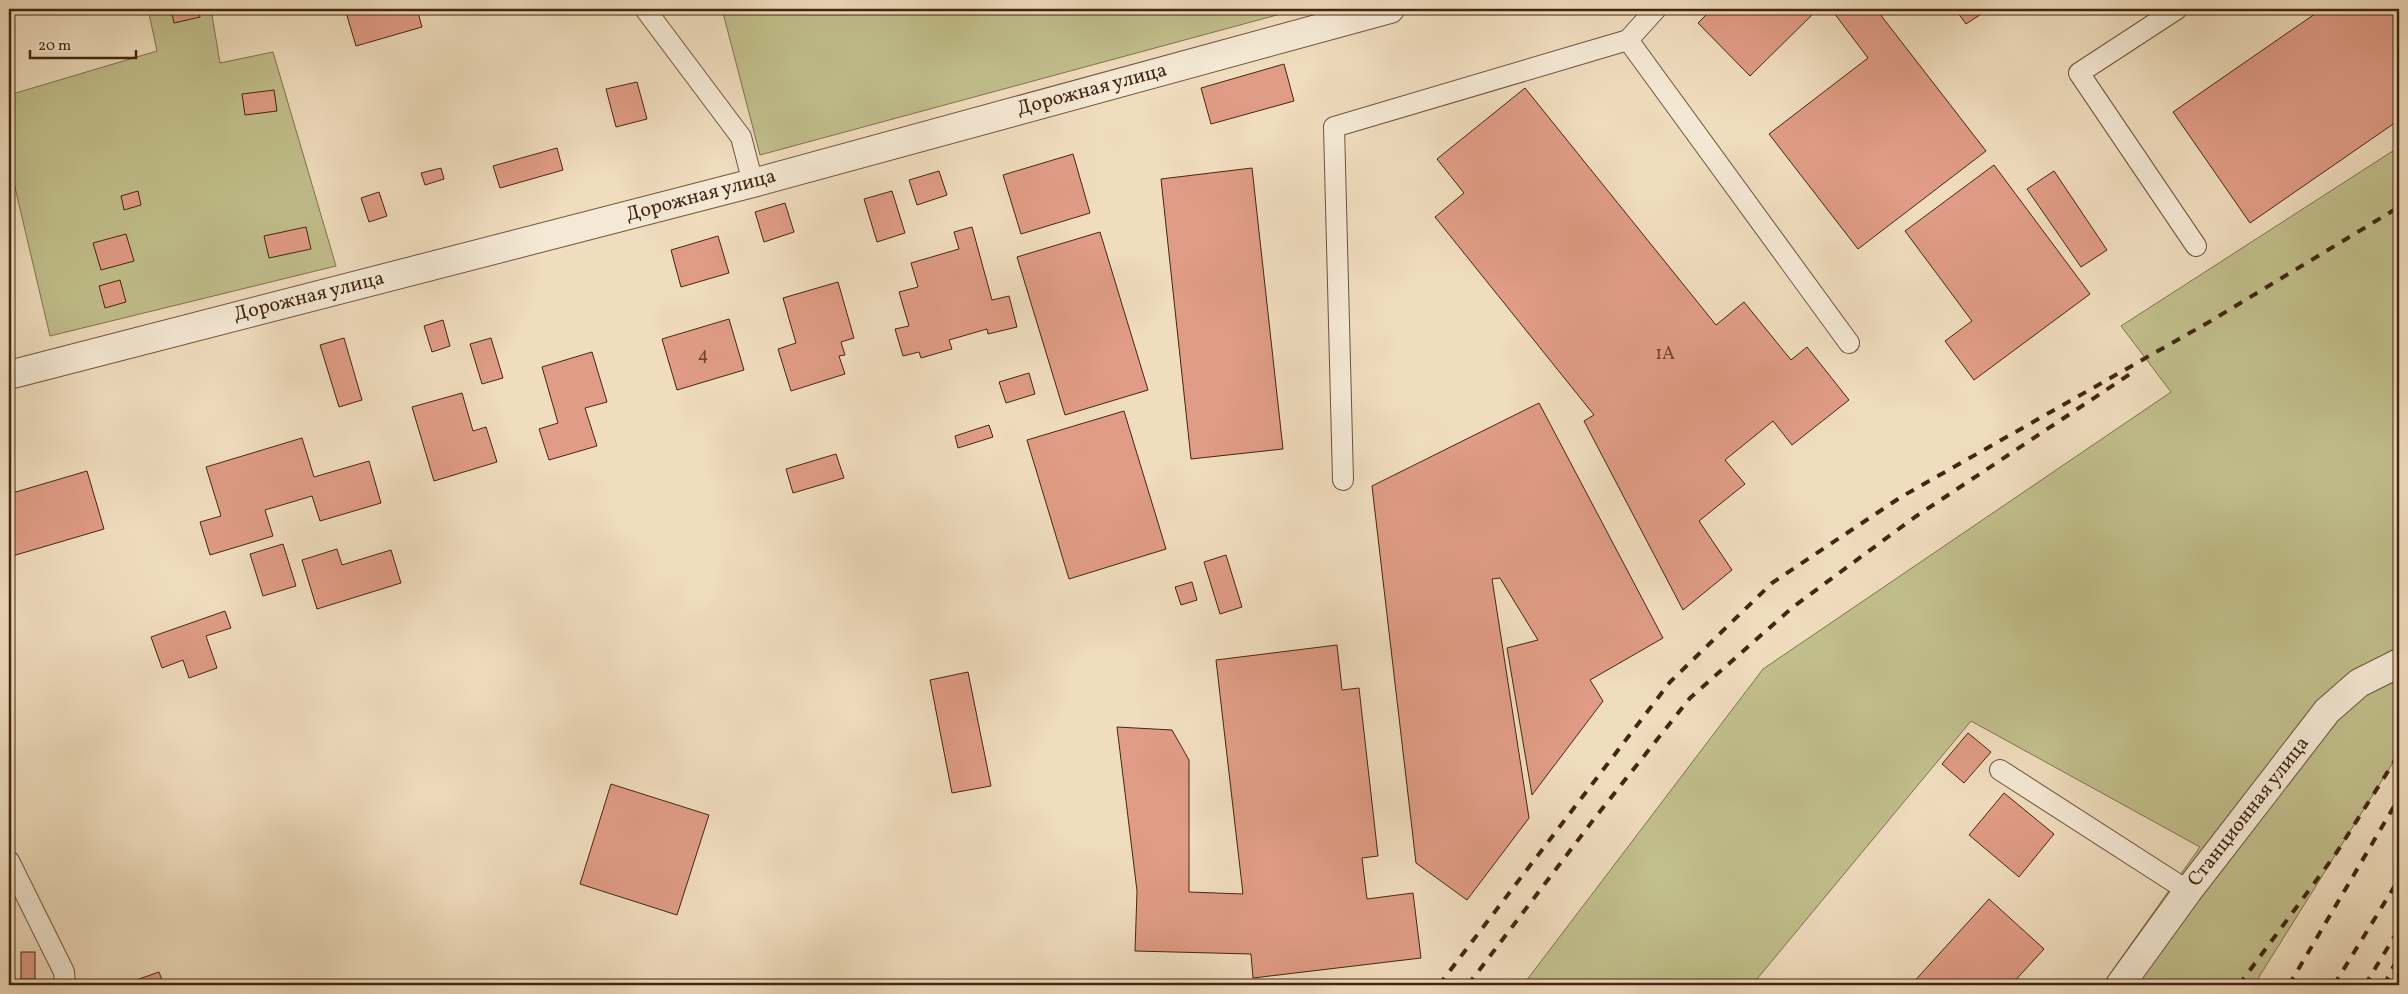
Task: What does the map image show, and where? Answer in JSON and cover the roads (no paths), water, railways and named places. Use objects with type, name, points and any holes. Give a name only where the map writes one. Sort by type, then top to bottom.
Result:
[{"type":"street","name":"Дорожная улица","points":[[9,375],[753,183],[1390,9]]},
{"type":"street","name":"Станционная улица","points":[[2120,985],[2188,891],[2327,711],[2359,684],[2399,663]]},
{"type":"lane","points":[[645,9],[740,137],[753,183]]},
{"type":"lane","points":[[1343,480],[1334,127],[1628,40],[1656,9]]},
{"type":"lane","points":[[2177,9],[2079,73],[2196,246]]},
{"type":"lane","points":[[1628,40],[1849,342]]},
{"type":"lane","points":[[2000,770],[2188,891]]},
{"type":"lane","points":[[9,861],[64,972],[65,985]]},
{"type":"railway","points":[[1439,985],[1670,682],[1772,583],[1901,497],[2209,322],[2399,207]]},
{"type":"railway","points":[[1468,985],[1594,819],[1690,698],[1793,607],[1915,517],[2130,374]]},
{"type":"railway","points":[[2239,985],[2335,855],[2399,754]]},
{"type":"railway","points":[[2289,985],[2399,798]]},
{"type":"railway","points":[[2334,985],[2399,879]]},
{"type":"railway","points":[[2365,985],[2399,929]]},
{"type":"railway","points":[[2384,985],[2399,956]]}]
